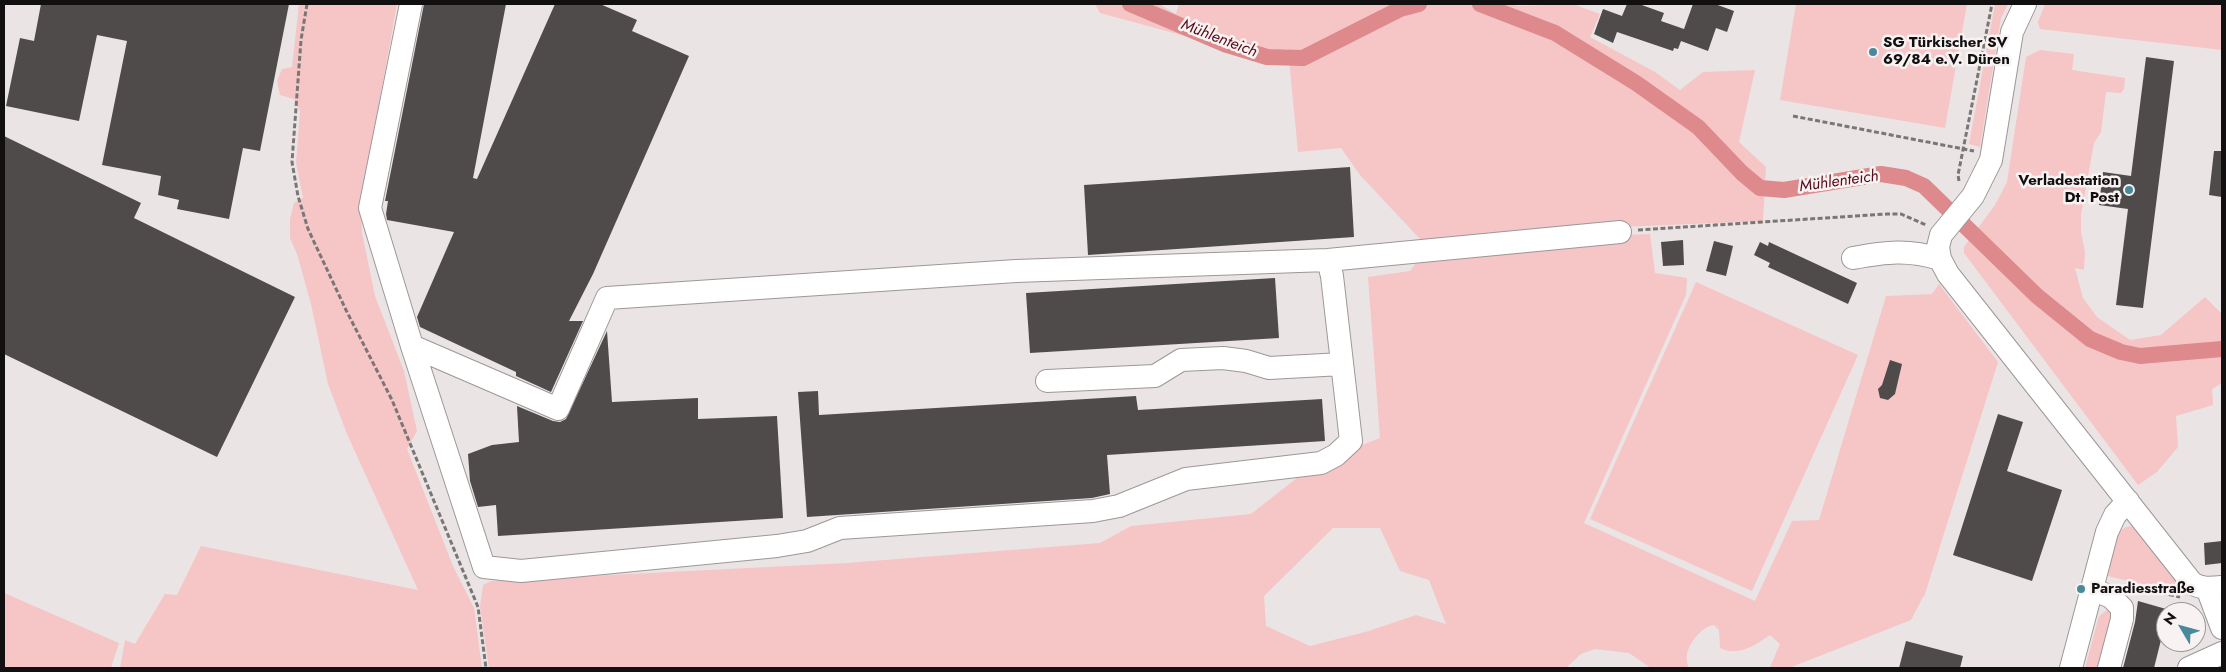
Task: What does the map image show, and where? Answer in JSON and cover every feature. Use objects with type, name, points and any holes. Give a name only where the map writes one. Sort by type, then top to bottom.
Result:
[{"type":"street","points":[[411,4],[370,208],[412,346],[484,567],[521,571],[777,546],[806,541],[840,528],[1093,511],[1119,506],[1186,480],[1321,463],[1336,455],[1351,441],[1332,276],[1328,260]]},
{"type":"street","points":[[2025,4],[2012,32],[1992,154],[1981,182],[1943,232],[1938,247],[1940,258],[1948,274],[2192,583],[2198,587],[2214,587],[2222,628]]},
{"type":"street","points":[[412,346],[558,409],[607,298],[1016,271],[1328,260],[1620,232]]},
{"type":"street","points":[[1853,258],[1892,251],[1920,252],[1940,258]]},
{"type":"street","points":[[1047,381],[1155,376],[1182,360],[1223,358],[1246,361],[1269,368],[1342,364]]},
{"type":"street","points":[[2071,668],[2106,532],[2114,515],[2128,501]]},
{"type":"street","points":[[2092,589],[2111,597],[2122,608],[2122,619],[2109,668]]},
{"type":"street","points":[[2188,668],[2222,653]]},
{"type":"path","points":[[308,4],[301,40],[292,162],[298,196],[308,229],[392,400],[478,607],[486,668]]},
{"type":"path","points":[[1963,150],[1992,4]]},
{"type":"path","points":[[1793,116],[1963,150],[1992,154]]},
{"type":"path","points":[[1620,232],[1901,214],[1943,232]]},
{"type":"path","points":[[2120,584],[2182,598]]},
{"type":"shaded area","points":[[299,4],[397,4],[361,203],[362,233],[375,296],[404,371],[417,431],[407,449],[453,566],[474,608],[482,668],[120,668],[125,640],[135,644],[165,594],[177,595],[201,546],[418,590],[347,434],[328,384],[311,304],[297,254],[290,238],[290,219],[294,203],[303,198],[296,163],[300,111],[294,99],[280,95],[277,81],[282,69],[292,67]]},
{"type":"shaded area","points":[[1095,4],[1159,4],[1176,14],[1179,4],[1515,4],[1517,6],[1573,4],[1600,14],[1590,37],[1655,72],[1680,90],[1703,72],[1755,70],[1739,142],[1766,167],[1763,221],[1620,227],[1421,240],[1360,175],[1341,148],[1298,152],[1288,49],[1267,51],[1246,58],[1192,38],[1100,13]]},
{"type":"shaded area","name":"SG Türkischer SV 69/84 e.V. Düren","points":[[1796,4],[1967,4],[1945,128],[1780,100]]},
{"type":"shaded area","points":[[1995,4],[2008,4],[2001,18],[1980,147],[1969,144]]},
{"type":"shaded area","points":[[2045,4],[2222,4],[2222,50],[2040,29],[2038,22]]},
{"type":"shaded area","points":[[2040,50],[2074,54],[2072,70],[2125,78],[2124,89],[2121,93],[2106,92],[2101,132],[2094,143],[2081,215],[2081,232],[2085,252],[2084,270],[2075,268],[2083,298],[2097,317],[2130,340],[2161,335],[2205,297],[2222,314],[2222,383],[2212,389],[2213,405],[2176,416],[2178,447],[2157,472],[2138,485],[1964,253],[1964,247],[1995,205],[2007,182],[2026,57]]},
{"type":"shaded area","points":[[1650,234],[1655,273],[1687,278],[1686,295],[1584,523],[1755,601],[1792,521],[1819,520],[1886,296],[1932,294],[1939,284],[1998,362],[1924,597],[1911,620],[1789,668],[1770,667],[1780,644],[1770,635],[1746,649],[1727,650],[1720,648],[1719,630],[1714,625],[1700,632],[1693,641],[1687,655],[1688,668],[1651,668],[1629,653],[1595,649],[1581,654],[1566,668],[489,668],[480,607],[483,585],[491,581],[847,563],[1100,543],[1131,526],[1251,514],[1316,463],[1380,438],[1368,277],[1410,271],[1423,253],[1423,244]],"holes":[[[1333,528],[1380,528],[1400,571],[1429,580],[1446,624],[1416,615],[1369,631],[1310,646],[1266,626],[1264,596]]]},
{"type":"shaded area","points":[[1696,282],[1858,355],[1752,591],[1590,519]]},
{"type":"shaded area","points":[[2131,526],[2138,530],[2189,596],[2108,576],[2111,554],[2116,539],[2124,528]]},
{"type":"shaded area","points":[[4,593],[119,643],[111,668],[4,668]]},
{"type":"shaded area","points":[[2107,610],[2113,615],[2100,668],[2085,668],[2099,616]]},
{"type":"building","points":[[41,4],[289,4],[260,151],[243,148],[229,219],[177,209],[179,200],[158,195],[161,176],[102,165],[127,41],[97,35],[79,121],[6,106],[20,38],[34,41]]},
{"type":"building","points":[[424,4],[506,4],[473,178],[477,179],[555,4],[600,4],[637,20],[632,31],[689,56],[593,274],[569,321],[583,321],[551,392],[516,376],[516,372],[420,327],[417,317],[454,232],[387,220],[388,201],[385,201]]},
{"type":"building","points":[[1627,4],[1639,4],[1664,13],[1661,21],[1684,29],[1693,4],[1715,4],[1734,11],[1727,32],[1716,28],[1708,51],[1681,41],[1678,49],[1674,48],[1673,51],[1617,32],[1613,43],[1594,34],[1603,9],[1622,16]]},
{"type":"building","name":"Verladestation Dt. Post","points":[[2146,57],[2174,61],[2143,308],[2116,305],[2128,209],[2099,205],[2103,172],[2131,176]]},
{"type":"building","points":[[4,136],[141,203],[134,218],[295,297],[217,457],[4,354]]},
{"type":"building","points":[[2214,151],[2222,151],[2222,197],[2209,195]]},
{"type":"building","points":[[1350,167],[1354,237],[1088,255],[1084,185]]},
{"type":"building","points":[[1683,240],[1684,265],[1663,266],[1661,242]]},
{"type":"building","points":[[1714,241],[1733,246],[1726,276],[1706,271]]},
{"type":"building","points":[[1760,242],[1768,246],[1769,242],[1857,283],[1848,304],[1768,267],[1770,263],[1754,255]]},
{"type":"building","points":[[1275,278],[1279,338],[1030,353],[1026,293]]},
{"type":"building","points":[[607,331],[612,402],[698,398],[698,419],[777,416],[783,518],[498,536],[496,505],[478,507],[470,481],[468,454],[492,445],[519,442],[517,406],[553,421],[560,422],[566,419]]},
{"type":"building","points":[[1890,360],[1902,364],[1895,394],[1888,400],[1880,398],[1878,389],[1882,385]]},
{"type":"building","points":[[818,391],[819,415],[1136,396],[1138,410],[1322,399],[1325,441],[1107,455],[1110,494],[1092,498],[807,517],[798,392]]},
{"type":"building","points":[[1998,414],[2023,422],[2007,471],[2062,490],[2032,581],[1953,555]]},
{"type":"building","points":[[2222,541],[2222,563],[2205,565],[2204,543]]},
{"type":"building","points":[[2138,601],[2156,606],[2156,652],[2158,652],[2154,668],[2123,668],[2135,622]]},
{"type":"building","points":[[1906,641],[1963,656],[1960,668],[1899,668]]},
{"type":"waterway","name":"Mühlenteich","points":[[1130,4],[1224,44],[1267,57],[1303,58],[1400,9],[1419,4]]},
{"type":"waterway","name":"Mühlenteich","points":[[1480,4],[1555,33],[1636,83],[1698,127],[1742,173],[1760,188],[1784,190],[1881,174],[1906,178],[1924,186],[2037,296],[2090,339],[2121,352],[2140,356],[2222,349]]},
{"type":"place","name":"SG Türkischer SV 69/84 e.V. Düren","points":[[1873,52]]},
{"type":"place","name":"Verladestation Dt. Post","points":[[2129,190]]},
{"type":"place","name":"Paradiesstraße","points":[[2081,589]]}]
